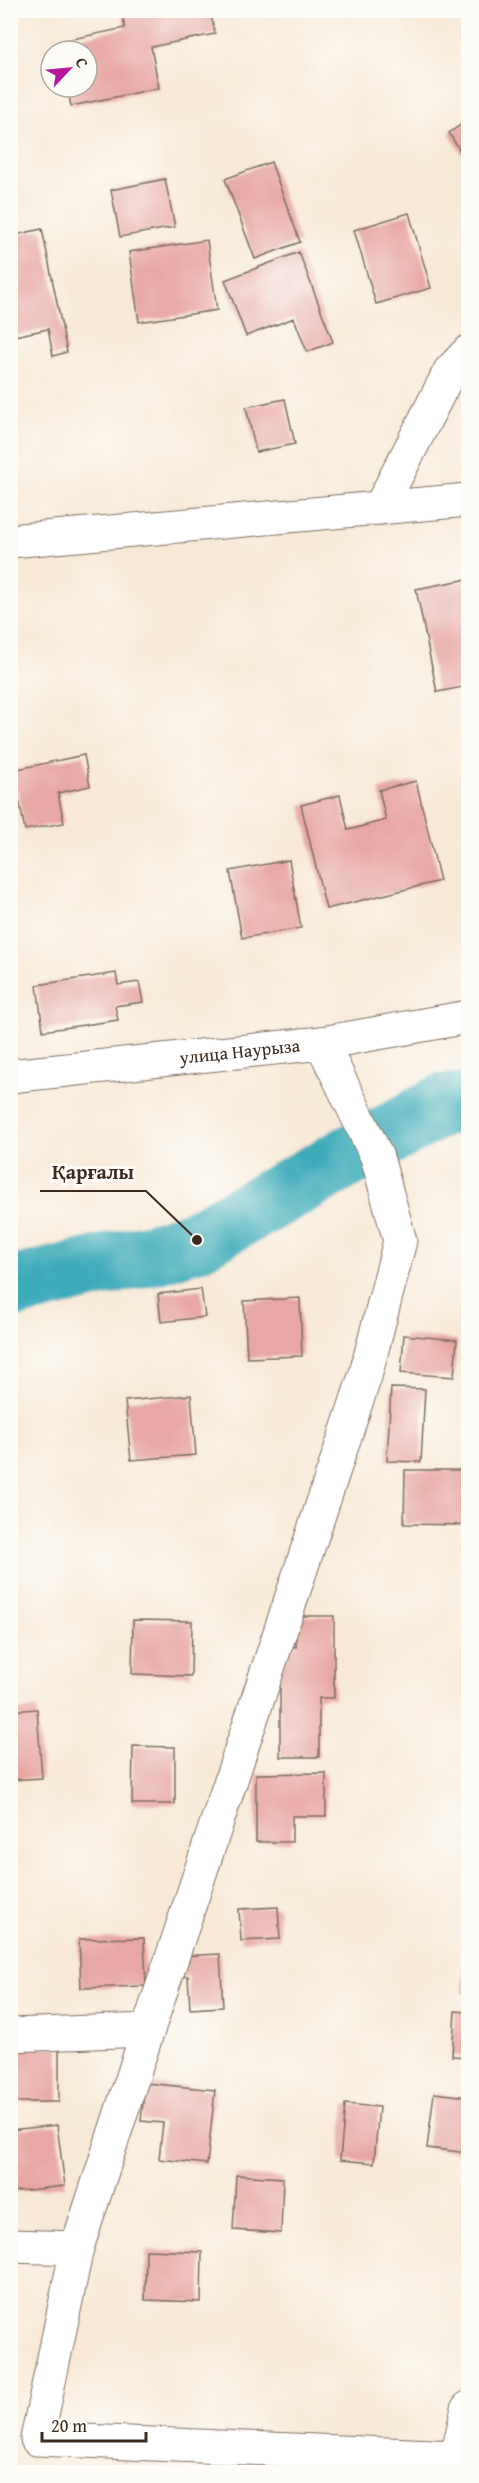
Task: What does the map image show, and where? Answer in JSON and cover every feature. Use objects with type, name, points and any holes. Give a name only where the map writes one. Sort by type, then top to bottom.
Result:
[{"type":"street","points":[[380,508],[450,371],[468,352]]},
{"type":"street","points":[[10,541],[468,500]]},
{"type":"street","name":"улица Наурыза","points":[[10,1076],[322,1043],[468,1017]]},
{"type":"street","points":[[322,1043],[377,1157],[400,1241],[366,1373],[147,2030],[77,2248],[37,2439],[461,2467],[468,2408]]},
{"type":"street","points":[[10,2035],[147,2030]]},
{"type":"street","points":[[10,2246],[77,2248]]},
{"type":"building","points":[[121,10],[210,10],[215,34],[151,47],[159,88],[71,106],[70,99],[99,99],[99,39],[72,39],[125,28]]},
{"type":"building","points":[[468,120],[468,164],[449,133]]},
{"type":"building","points":[[271,162],[300,242],[255,259],[225,179]]},
{"type":"building","points":[[165,179],[175,227],[120,237],[111,190]]},
{"type":"building","points":[[409,213],[431,288],[376,304],[354,230]]},
{"type":"building","points":[[42,229],[67,352],[53,356],[48,329],[10,337],[10,236]]},
{"type":"building","points":[[207,240],[217,310],[139,322],[129,252]]},
{"type":"building","points":[[299,252],[333,342],[307,352],[294,318],[246,336],[225,280]]},
{"type":"building","points":[[285,399],[295,444],[256,452],[246,407]]},
{"type":"building","points":[[468,579],[468,686],[437,692],[416,589]]},
{"type":"building","points":[[84,755],[90,786],[58,793],[64,823],[25,830],[13,770]]},
{"type":"building","points":[[416,781],[440,881],[326,909],[301,805],[340,795],[348,830],[386,820],[379,790]]},
{"type":"building","points":[[289,860],[301,928],[242,938],[230,871]]},
{"type":"building","points":[[116,973],[118,985],[139,982],[143,1002],[115,1006],[118,1020],[43,1031],[37,985]]},
{"type":"building","points":[[201,1289],[205,1317],[161,1322],[158,1294]]},
{"type":"building","points":[[300,1298],[302,1356],[247,1358],[244,1301]]},
{"type":"building","points":[[404,1335],[457,1340],[454,1377],[401,1373]]},
{"type":"building","points":[[391,1388],[425,1389],[421,1462],[387,1461]]},
{"type":"building","points":[[191,1395],[196,1455],[131,1460],[125,1401]]},
{"type":"building","points":[[405,1470],[468,1470],[468,1525],[404,1524]]},
{"type":"building","points":[[296,1616],[334,1616],[334,1698],[319,1698],[319,1757],[280,1757],[280,1647],[296,1647]]},
{"type":"building","points":[[133,1620],[192,1621],[191,1676],[132,1674]]},
{"type":"building","points":[[37,1709],[42,1778],[10,1780],[10,1711]]},
{"type":"building","points":[[133,1746],[175,1747],[175,1804],[132,1804]]},
{"type":"building","points":[[326,1773],[326,1816],[292,1816],[292,1842],[256,1842],[256,1774]]},
{"type":"building","points":[[278,1907],[280,1939],[241,1941],[239,1909]]},
{"type":"building","points":[[144,1938],[146,1986],[81,1988],[79,1939]]},
{"type":"building","points":[[466,1939],[468,1939],[468,1993],[462,1993]]},
{"type":"building","points":[[220,1954],[223,2007],[190,2009],[188,1976],[180,1977],[179,1956]]},
{"type":"building","points":[[455,2011],[468,2012],[468,2057],[452,2056]]},
{"type":"building","points":[[10,2047],[59,2047],[59,2102],[10,2102]]},
{"type":"building","points":[[145,2083],[215,2090],[207,2164],[159,2159],[163,2123],[141,2121]]},
{"type":"building","points":[[434,2093],[468,2097],[468,2153],[427,2148]]},
{"type":"building","points":[[345,2104],[379,2107],[374,2163],[340,2160]]},
{"type":"building","points":[[57,2125],[65,2186],[10,2192],[10,2130]]},
{"type":"building","points":[[236,2175],[283,2178],[281,2233],[233,2230]]},
{"type":"building","points":[[146,2250],[202,2252],[201,2302],[145,2300]]},
{"type":"waterway","points":[[10,1288],[160,1252],[197,1240],[445,1104],[468,1104]]},
{"type":"place","name":"Қарғалы","points":[[197,1240]]}]
